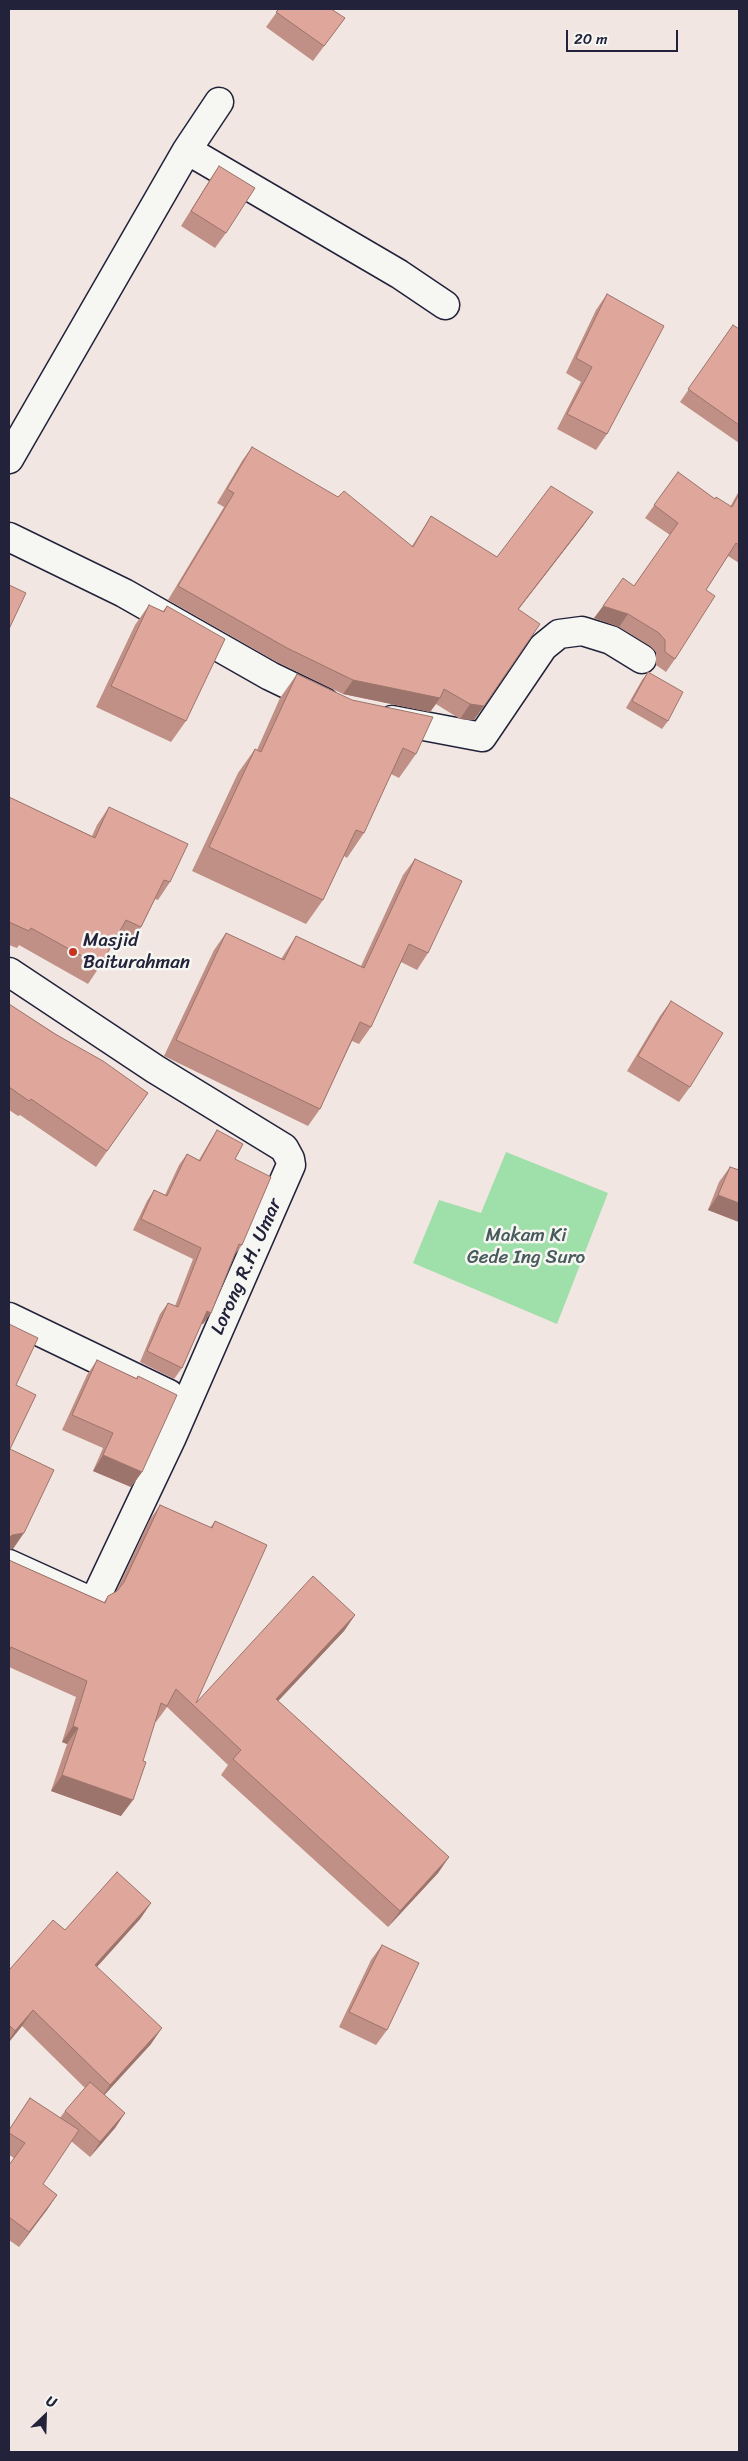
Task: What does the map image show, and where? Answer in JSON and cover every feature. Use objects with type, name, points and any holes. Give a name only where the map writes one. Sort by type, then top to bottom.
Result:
[{"type":"street","points":[[9,459],[187,150],[219,102]]},
{"type":"street","points":[[187,150],[399,274],[445,305]]},
{"type":"street","points":[[9,538],[124,593],[270,676],[338,708],[482,737],[543,647],[559,634],[582,631],[610,640],[642,659]]},
{"type":"street","name":"Lorong R.H. Umar","points":[[9,972],[155,1069],[284,1148],[291,1165],[149,1486],[99,1592],[94,1597],[86,1599],[9,1564]]},
{"type":"street","points":[[9,1317],[186,1402]]},
{"type":"green space","name":"Makam Ki Gede Ing Suro","points":[[506,1152],[608,1193],[557,1324],[413,1263],[439,1200],[481,1213]]},
{"type":"building","points":[[279,9],[331,9],[345,18],[324,46],[276,12]]},
{"type":"building","points":[[219,166],[255,188],[226,233],[191,211]]},
{"type":"building","points":[[607,294],[664,326],[607,434],[567,414],[592,367],[576,358]]},
{"type":"building","points":[[733,325],[739,329],[739,425],[688,389]]},
{"type":"building","points":[[252,447],[338,497],[344,491],[413,547],[431,516],[497,557],[551,486],[593,512],[518,609],[540,624],[484,706],[470,704],[444,689],[440,698],[353,680],[287,648],[178,586],[234,493],[227,489]]},
{"type":"building","points":[[678,472],[715,499],[716,497],[732,507],[739,494],[739,545],[736,543],[706,590],[715,596],[675,659],[665,652],[665,640],[659,633],[628,614],[603,606],[623,578],[634,586],[678,523],[654,505]]},
{"type":"building","points":[[9,585],[26,593],[9,629]]},
{"type":"building","points":[[149,605],[164,612],[167,606],[225,639],[186,721],[111,686]]},
{"type":"building","points":[[648,672],[683,692],[668,721],[632,701]]},
{"type":"building","points":[[297,674],[352,700],[433,717],[416,754],[403,748],[364,833],[356,830],[323,900],[209,847],[255,749],[261,752]]},
{"type":"building","points":[[9,797],[95,838],[109,807],[188,844],[170,882],[164,880],[141,927],[126,920],[100,966],[31,928],[29,931],[9,922]]},
{"type":"building","points":[[415,859],[462,881],[428,953],[409,944],[371,1027],[360,1022],[320,1109],[176,1040],[226,933],[284,960],[296,936],[364,968]]},
{"type":"building","points":[[671,1001],[723,1033],[690,1087],[638,1056]]},
{"type":"building","points":[[9,1004],[55,1034],[103,1061],[148,1093],[107,1151],[31,1099],[29,1101],[9,1087]]},
{"type":"building","points":[[217,1130],[243,1144],[235,1159],[271,1177],[242,1245],[239,1244],[211,1313],[207,1311],[182,1368],[147,1351],[168,1303],[178,1307],[201,1248],[141,1219],[154,1190],[167,1196],[187,1154],[200,1161]]},
{"type":"building","points":[[730,1167],[739,1170],[739,1203],[718,1195]]},
{"type":"building","points":[[9,1324],[38,1338],[16,1385],[36,1395],[10,1449],[54,1470],[24,1533],[12,1535],[9,1538]]},
{"type":"building","points":[[97,1360],[137,1379],[138,1376],[177,1395],[142,1472],[103,1455],[113,1433],[72,1415]]},
{"type":"building","points":[[160,1505],[212,1528],[215,1521],[267,1545],[196,1703],[313,1576],[355,1615],[276,1699],[449,1857],[400,1911],[233,1759],[241,1750],[176,1689],[167,1706],[161,1703],[143,1761],[146,1762],[133,1800],[62,1775],[78,1728],[73,1726],[87,1681],[11,1647],[9,1652],[9,1559],[105,1603],[108,1596],[117,1591],[124,1582]]},
{"type":"building","points":[[117,1872],[151,1903],[95,1965],[162,2028],[110,2085],[33,2010],[15,2031],[9,2025],[9,1968],[53,1920],[65,1930]]},
{"type":"building","points":[[382,1945],[419,1963],[387,2030],[349,2012]]},
{"type":"building","points":[[90,2082],[125,2113],[100,2142],[65,2111]]},
{"type":"building","points":[[30,2098],[79,2130],[43,2184],[57,2195],[29,2232],[9,2217],[9,2165],[25,2143],[9,2133],[9,2130]]},
{"type":"place","name":"Masjid Baiturahman","points":[[73,952]]}]
